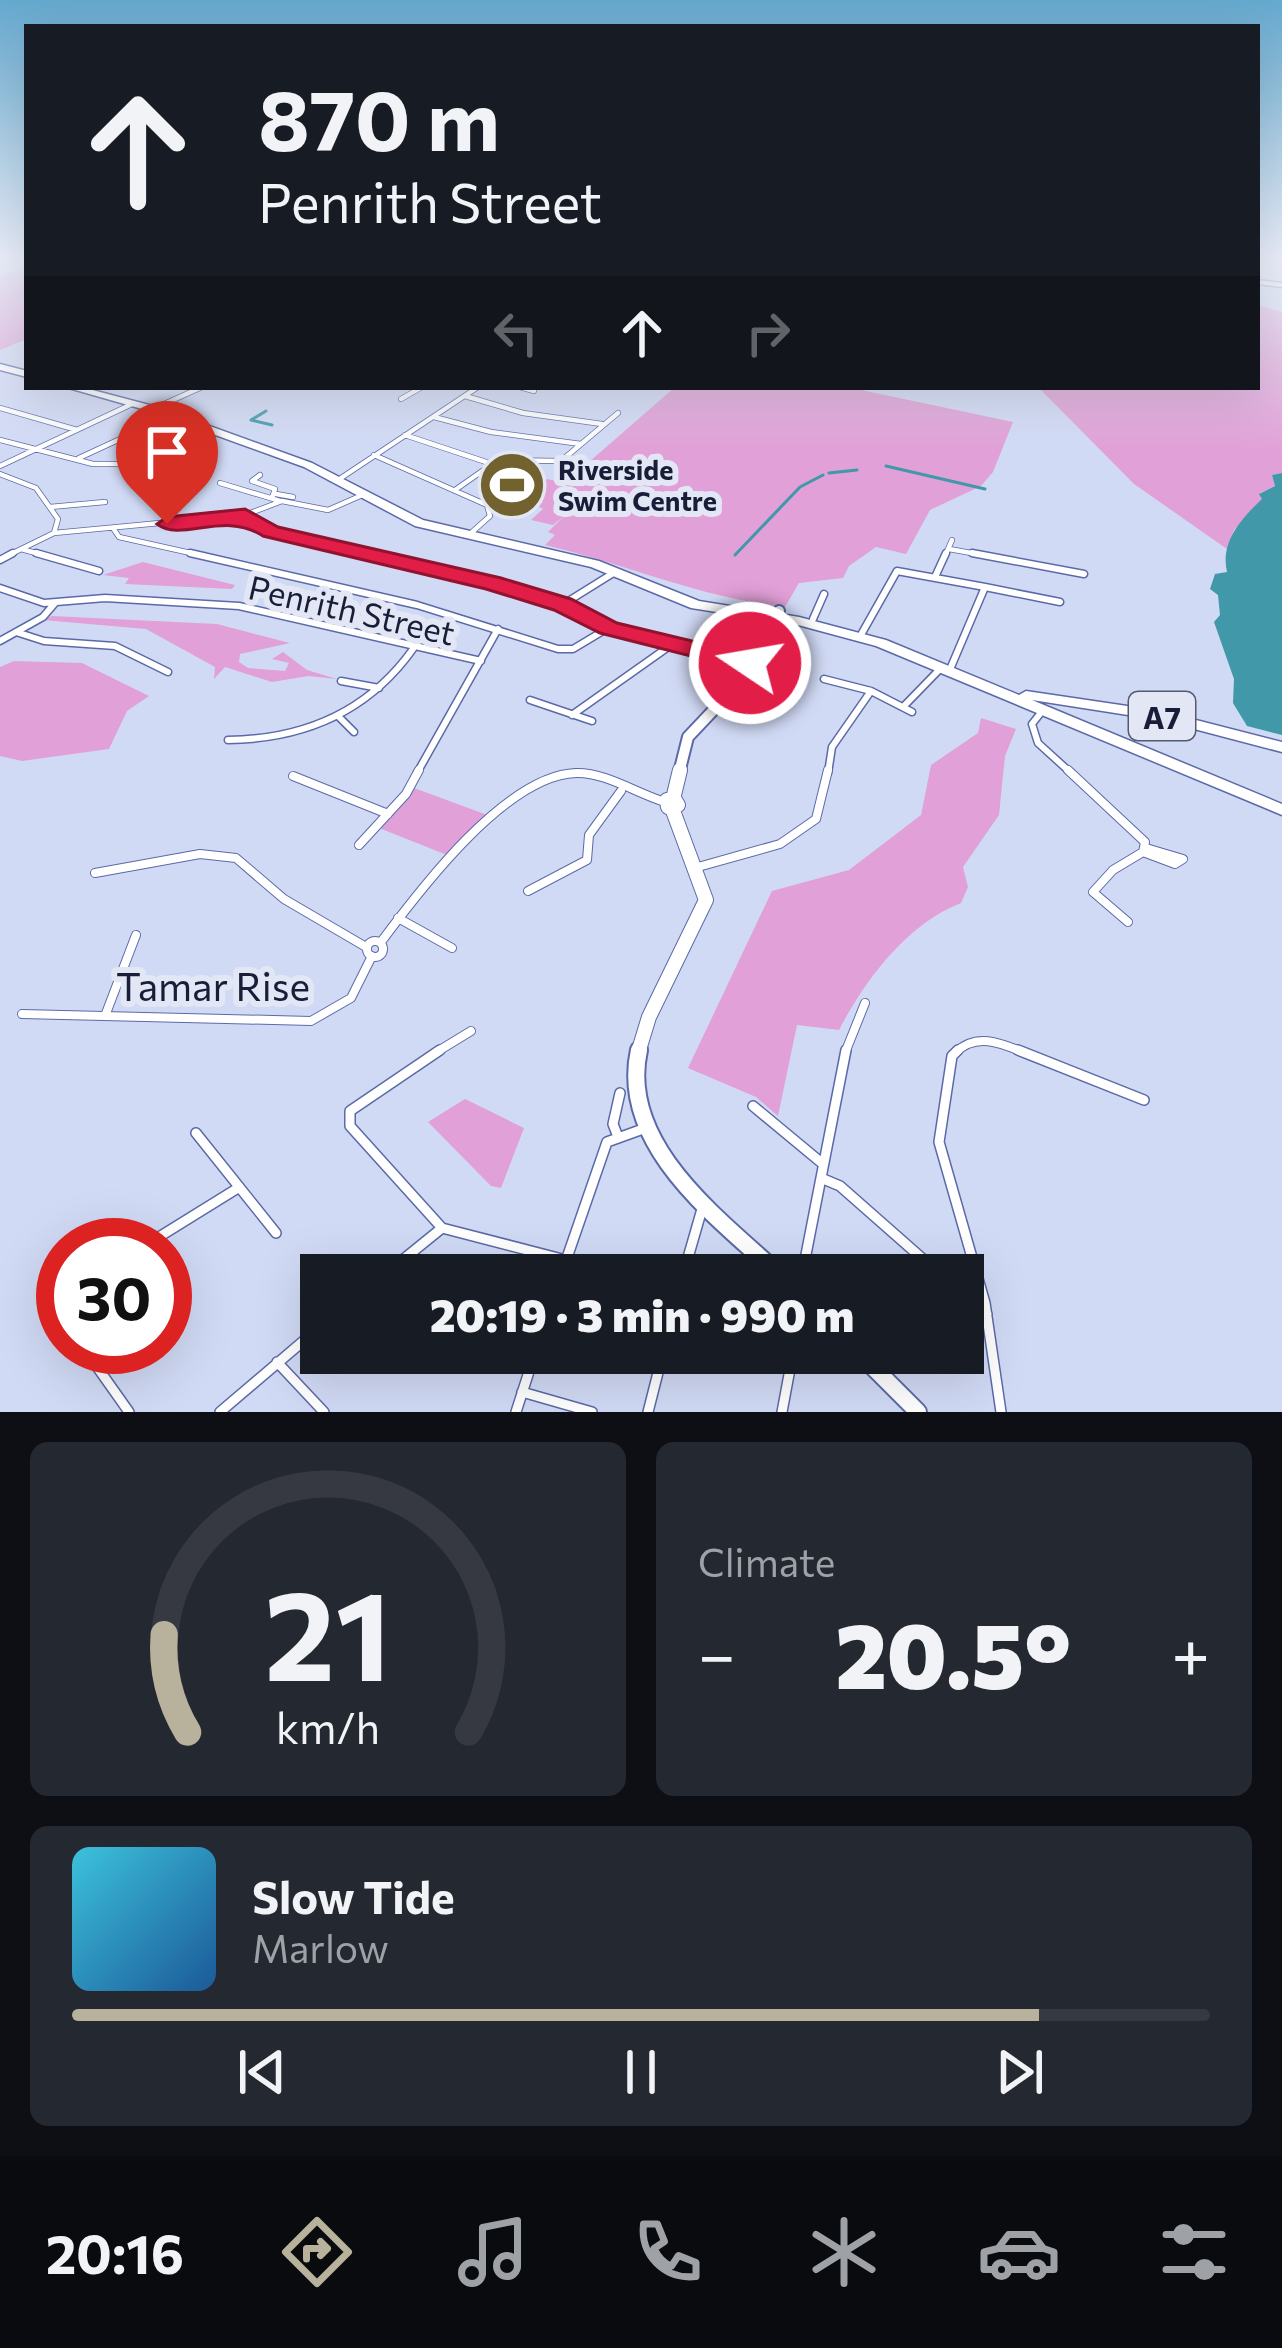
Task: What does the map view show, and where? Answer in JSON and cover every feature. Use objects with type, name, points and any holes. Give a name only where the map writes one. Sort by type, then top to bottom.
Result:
[{"type":"highway","name":"A7","points":[[82,390],[161,411],[340,478],[416,517],[599,562],[712,601],[866,639],[946,667]]},
{"type":"highway","name":"A7","points":[[90,390],[308,465],[427,525],[615,572],[697,605],[813,619],[862,633],[1043,704],[1282,810]]},
{"type":"highway","name":"A7","points":[[1043,704],[1161,716],[1282,747]]},
{"type":"street","points":[[76,460],[197,390]]},
{"type":"street","points":[[401,399],[417,390]]},
{"type":"street","points":[[340,478],[474,390]]},
{"type":"street","points":[[465,396],[523,413],[604,424]]},
{"type":"street","points":[[0,470],[134,403]]},
{"type":"street","points":[[0,408],[78,430]]},
{"type":"street","points":[[454,490],[507,458],[559,462],[618,413]]},
{"type":"street","points":[[434,416],[491,432],[581,444]]},
{"type":"street","points":[[405,435],[491,464]]},
{"type":"street","points":[[0,440],[76,460],[125,464]]},
{"type":"street","points":[[374,455],[490,508],[490,516],[471,532]]},
{"type":"street","points":[[0,470],[33,486],[58,518],[54,533]]},
{"type":"street","points":[[260,475],[252,481],[281,501],[325,511],[364,494]]},
{"type":"street","points":[[220,482],[292,497]]},
{"type":"street","points":[[0,560],[54,533],[245,515],[281,501]]},
{"type":"street","points":[[50,507],[105,502]]},
{"type":"street","points":[[245,515],[270,532],[321,540],[562,604],[608,628],[757,664]]},
{"type":"street","points":[[113,528],[119,537],[564,649],[608,628]]},
{"type":"street","points":[[935,577],[952,540]]},
{"type":"street","points":[[20,549],[99,571]]},
{"type":"street","points":[[949,549],[1084,574]]},
{"type":"street","points":[[562,604],[615,572]]},
{"type":"street","points":[[862,633],[895,572],[1060,602]]},
{"type":"street","points":[[904,706],[946,667],[985,587]]},
{"type":"street","name":"Penrith Street","points":[[0,588],[55,603],[105,598],[238,606],[481,661]]},
{"type":"street","points":[[813,619],[824,594]]},
{"type":"street","points":[[0,640],[49,613],[55,603]]},
{"type":"street","points":[[759,1254],[669,1163],[646,1128],[634,1086],[640,1038],[704,908],[706,893],[670,803],[688,737],[757,664],[777,614]]},
{"type":"street","points":[[358,844],[388,814],[434,749],[498,629]]},
{"type":"street","points":[[16,632],[44,641],[115,646],[168,672]]},
{"type":"street","points":[[572,715],[671,645]]},
{"type":"street","points":[[228,740],[281,736],[338,716],[380,688],[413,649]]},
{"type":"street","points":[[824,679],[871,691],[912,712]]},
{"type":"street","points":[[341,681],[380,688]]},
{"type":"street","points":[[696,867],[780,844],[816,819],[824,800],[832,747],[871,691]]},
{"type":"street","points":[[530,700],[592,722]]},
{"type":"street","points":[[1043,704],[1032,724],[1039,742],[1139,834],[1144,850],[1113,870],[1092,894],[1128,922]]},
{"type":"street","points":[[338,716],[355,732]]},
{"type":"street","points":[[452,948],[398,918],[466,844],[545,779],[582,773],[670,803]]},
{"type":"street","points":[[293,776],[388,814]]},
{"type":"street","points":[[527,891],[587,860],[590,835],[621,790]]},
{"type":"street","points":[[95,873],[200,854],[236,858],[284,899],[369,951]]},
{"type":"street","name":"Tamar Rise","points":[[22,1014],[310,1021],[351,998],[369,951],[383,952],[381,942],[398,918]]},
{"type":"street","points":[[105,1016],[136,935]]},
{"type":"street","points":[[806,1254],[844,1055],[865,1003]]},
{"type":"street","points":[[471,1031],[361,1100],[349,1119],[356,1135],[442,1228],[543,1254]]},
{"type":"street","points":[[972,1254],[939,1142],[946,1081],[958,1048],[992,1040],[1144,1100]]},
{"type":"street","points":[[618,1137],[613,1124],[620,1093]]},
{"type":"street","points":[[753,1106],[824,1165]]},
{"type":"street","points":[[568,1254],[606,1144],[646,1128]]},
{"type":"street","points":[[196,1133],[276,1234]]},
{"type":"street","points":[[821,1178],[840,1186],[918,1254]]},
{"type":"street","points":[[190,1218],[238,1188]]},
{"type":"street","points":[[690,1254],[707,1202]]},
{"type":"street","points":[[410,1254],[442,1228]]},
{"type":"street","points":[[984,1300],[1001,1412]]},
{"type":"street","points":[[984,1312],[988,1315]]},
{"type":"street","points":[[220,1412],[300,1343]]},
{"type":"street","points":[[277,1362],[324,1412]]},
{"type":"street","points":[[102,1374],[129,1412]]},
{"type":"street","points":[[516,1412],[528,1374]]},
{"type":"street","points":[[648,1412],[658,1374]]},
{"type":"street","points":[[782,1412],[789,1374]]},
{"type":"street","points":[[880,1374],[918,1412]]},
{"type":"street","points":[[522,1392],[592,1412]]},
{"type":"shaded area","points":[[0,322],[24,322],[24,340],[0,350]]},
{"type":"shaded area","points":[[1260,322],[1282,322],[1282,473],[1272,475],[1275,486],[1260,493],[1263,499],[1234,530],[1227,549],[1134,484],[1041,390],[1260,390]]},
{"type":"shaded area","points":[[672,390],[861,390],[1013,422],[993,472],[981,486],[930,510],[906,554],[876,547],[849,566],[843,578],[799,583],[785,607],[723,596],[545,545],[555,535],[548,532],[564,516],[553,525],[531,520],[543,509],[538,506],[543,502],[525,498],[547,479],[565,483]]},
{"type":"shaded area","points":[[143,562],[235,585],[232,589],[125,584],[129,578],[103,575]]},
{"type":"shaded area","points":[[52,616],[217,624],[290,643],[240,654],[239,662],[248,668],[285,671],[289,663],[272,659],[283,652],[307,670],[337,679],[308,676],[272,682],[225,667],[214,679],[215,667],[146,629],[43,620]]},
{"type":"shaded area","points":[[14,661],[82,663],[149,696],[127,711],[109,749],[22,761],[0,756],[0,667]]},
{"type":"shaded area","points":[[981,718],[1016,729],[1005,756],[999,815],[963,867],[968,887],[961,903],[923,925],[889,956],[839,1030],[797,1025],[778,1116],[756,1097],[688,1068],[772,891],[849,870],[921,815],[931,765],[978,733]]},
{"type":"shaded area","points":[[414,788],[490,816],[447,855],[379,828]]},
{"type":"shaded area","points":[[465,1099],[524,1128],[501,1188],[491,1186],[428,1122]]},
{"type":"water","points":[[1282,473],[1282,735],[1247,726],[1233,703],[1234,679],[1214,622],[1220,615],[1218,595],[1210,589],[1215,574],[1227,572],[1227,551],[1234,532],[1262,499],[1259,494],[1275,486],[1272,475]]},
{"type":"waterway","points":[[266,411],[251,420],[272,425]]},
{"type":"waterway","points":[[886,466],[985,489]]},
{"type":"waterway","points":[[829,473],[857,470]]},
{"type":"waterway","points":[[735,555],[800,487],[823,475]]},
{"type":"place","name":"Riverside Swim Centre","points":[[512,485]]},
{"type":"route","points":[[167,524],[245,515],[270,532],[493,583],[562,604],[608,628],[750,663]]}]
